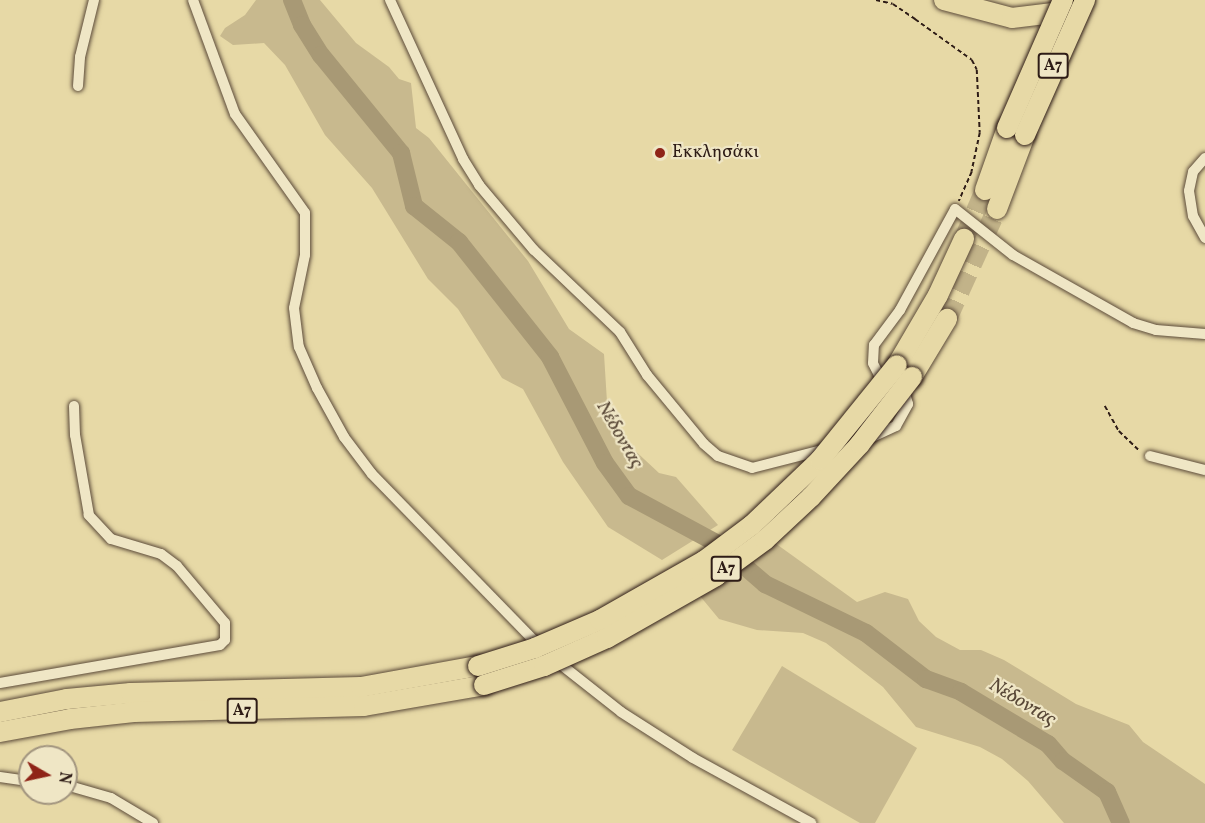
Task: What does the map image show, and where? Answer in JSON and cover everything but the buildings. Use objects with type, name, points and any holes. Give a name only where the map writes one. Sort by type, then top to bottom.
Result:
[{"type":"highway","points":[[944,0],[1012,18],[1067,13],[1087,0]]},
{"type":"highway","name":"Α7","points":[[997,209],[1016,131],[1063,0]]},
{"type":"highway","name":"Α7","points":[[985,190],[1087,0]]},
{"type":"highway","name":"Α7","points":[[905,371],[964,238]]},
{"type":"highway","name":"Α7","points":[[0,732],[70,718],[134,712],[363,706],[481,676],[535,648],[600,620],[704,561],[752,525],[804,476],[905,371],[947,319]]},
{"type":"highway","name":"Α7","points":[[0,712],[68,699],[131,693],[372,686],[481,676]]},
{"type":"street","points":[[78,86],[94,0]]},
{"type":"street","points":[[193,0],[235,114],[305,213],[305,255],[294,309],[299,347],[344,437],[372,474],[544,651],[612,705],[693,758],[811,823]]},
{"type":"street","points":[[390,0],[463,159],[479,185],[534,250],[620,332],[647,375],[704,444],[742,467],[752,468],[874,437],[888,432],[902,420],[908,404],[906,397],[879,375],[873,351],[955,208],[1013,255],[1133,323],[1156,330],[1205,334]]},
{"type":"street","points":[[1205,158],[1193,172],[1189,191],[1193,216],[1205,239]]},
{"type":"street","points":[[0,683],[220,645],[225,640],[225,623],[177,566],[160,554],[111,538],[89,515],[77,455],[74,406]]},
{"type":"street","points":[[1150,456],[1205,470]]},
{"type":"street","points":[[0,777],[18,779]]},
{"type":"street","points":[[78,788],[111,798],[153,823]]},
{"type":"path","points":[[876,0],[893,4],[915,18],[972,60],[977,70],[980,133],[972,172],[955,208]]},
{"type":"path","points":[[1105,406],[1129,443],[1150,456]]},
{"type":"shaded area","points":[[256,0],[320,0],[356,43],[389,67],[399,79],[411,83],[416,128],[429,138],[528,261],[569,329],[604,354],[607,402],[613,421],[630,446],[659,473],[676,477],[718,525],[662,560],[608,527],[563,462],[523,389],[502,378],[458,309],[428,279],[372,188],[325,135],[285,65],[264,43],[233,45],[220,36],[225,28],[245,15]]},
{"type":"shaded area","points":[[775,543],[857,602],[885,592],[908,599],[919,621],[936,637],[960,650],[981,650],[1004,660],[1076,704],[1129,725],[1143,742],[1205,784],[1205,823],[1064,823],[1028,781],[1002,759],[980,747],[916,727],[883,687],[826,643],[803,633],[757,630],[719,619],[700,596]]},
{"type":"shaded area","points":[[782,666],[917,748],[875,823],[860,823],[732,750]]},
{"type":"waterway","name":"Νέδoντας","points":[[292,0],[302,25],[321,55],[401,153],[414,206],[459,242],[550,357],[605,463],[629,496],[720,545],[765,584],[866,633],[926,679],[961,692],[1048,744],[1063,761],[1107,792],[1121,823]]},
{"type":"tunnel","points":[[964,239],[985,190]]},
{"type":"tunnel","points":[[947,319],[997,209]]},
{"type":"place","name":"Εκκλησάκι","points":[[660,153]]}]
